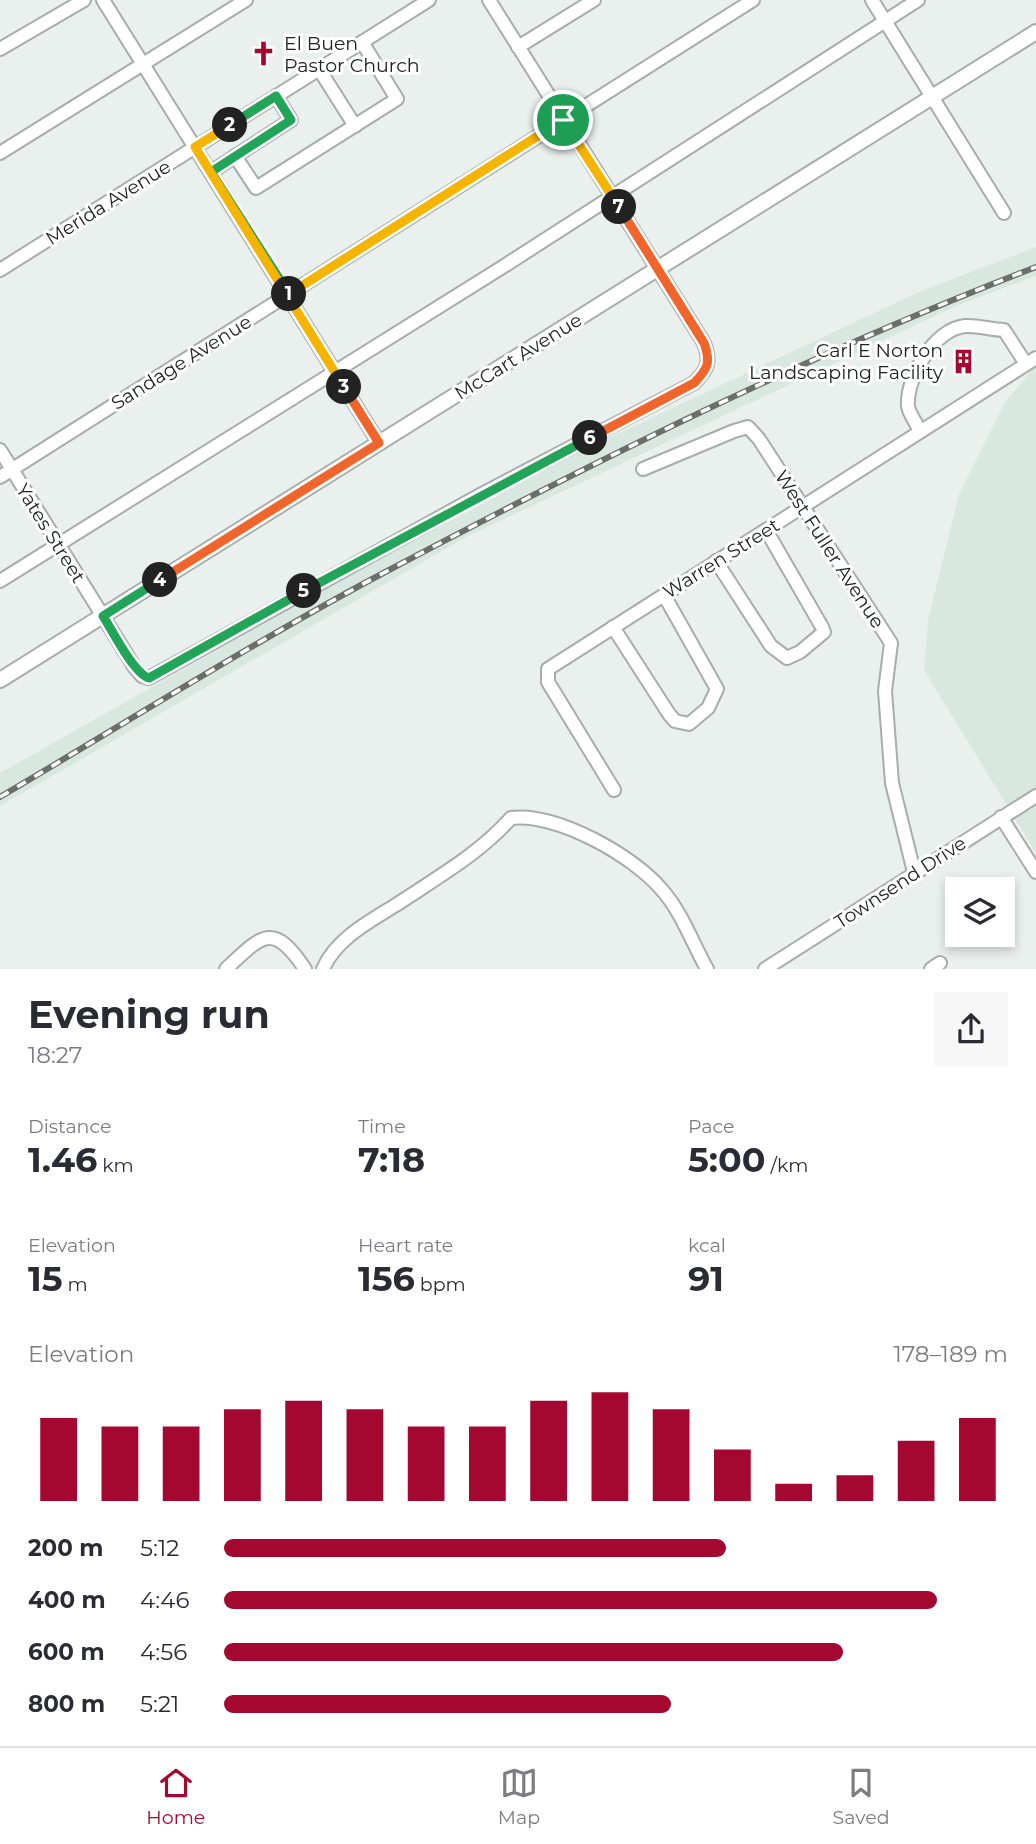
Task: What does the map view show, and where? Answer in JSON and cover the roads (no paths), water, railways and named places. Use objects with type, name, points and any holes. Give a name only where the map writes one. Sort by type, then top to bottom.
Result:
[{"type":"main road","name":"McCart Avenue","points":[[0,680],[1036,32]]},
{"type":"street","points":[[0,49],[84,0]]},
{"type":"street","points":[[103,0],[379,443]]},
{"type":"street","points":[[0,153],[246,0]]},
{"type":"street","name":"Merida Avenue","points":[[0,270],[429,0]]},
{"type":"street","points":[[489,0],[658,268]]},
{"type":"street","points":[[518,47],[594,0]]},
{"type":"street","name":"Sandage Avenue","points":[[0,477],[753,0]]},
{"type":"street","points":[[872,0],[1004,214]]},
{"type":"street","points":[[0,581],[334,369],[501,268],[611,194],[918,0]]},
{"type":"street","points":[[235,156],[256,188],[397,99],[362,42]]},
{"type":"street","points":[[319,69],[355,126]]},
{"type":"street","points":[[211,172],[291,120],[276,96]]},
{"type":"street","name":"Yates Street","points":[[0,450],[135,668],[142,676],[149,678],[482,494],[694,383],[706,371],[709,358],[704,343],[658,268]]},
{"type":"street","points":[[920,431],[908,407],[918,363],[939,339],[954,329],[966,326],[1004,330],[1031,361]]},
{"type":"street","name":"Warren Street","points":[[614,790],[548,682],[548,669],[1031,361]]},
{"type":"street","name":"West Fuller Avenue","points":[[643,469],[748,428],[803,506],[891,643],[885,691],[892,783],[914,872]]},
{"type":"street","points":[[716,561],[771,646],[786,658],[800,652],[824,632],[766,530]]},
{"type":"street","points":[[613,627],[669,714],[676,721],[689,724],[708,708],[717,689],[664,595]]},
{"type":"street","name":"Townsend Drive","points":[[765,969],[1036,796]]},
{"type":"street","points":[[323,969],[327,960],[355,932],[463,861],[497,834],[511,818],[518,817],[543,820],[576,832],[640,866],[665,892],[707,969]]},
{"type":"street","points":[[1001,817],[1036,872]]},
{"type":"street","points":[[226,969],[264,938],[277,937],[289,946],[305,969]]},
{"type":"railway","points":[[0,797],[291,624],[547,488],[789,371],[1036,267]]},
{"type":"place","name":"El Buen Pastor Church","points":[[264,54]]},
{"type":"place","name":"Carl E Norton Landscaping Facility","points":[[963,361]]}]
